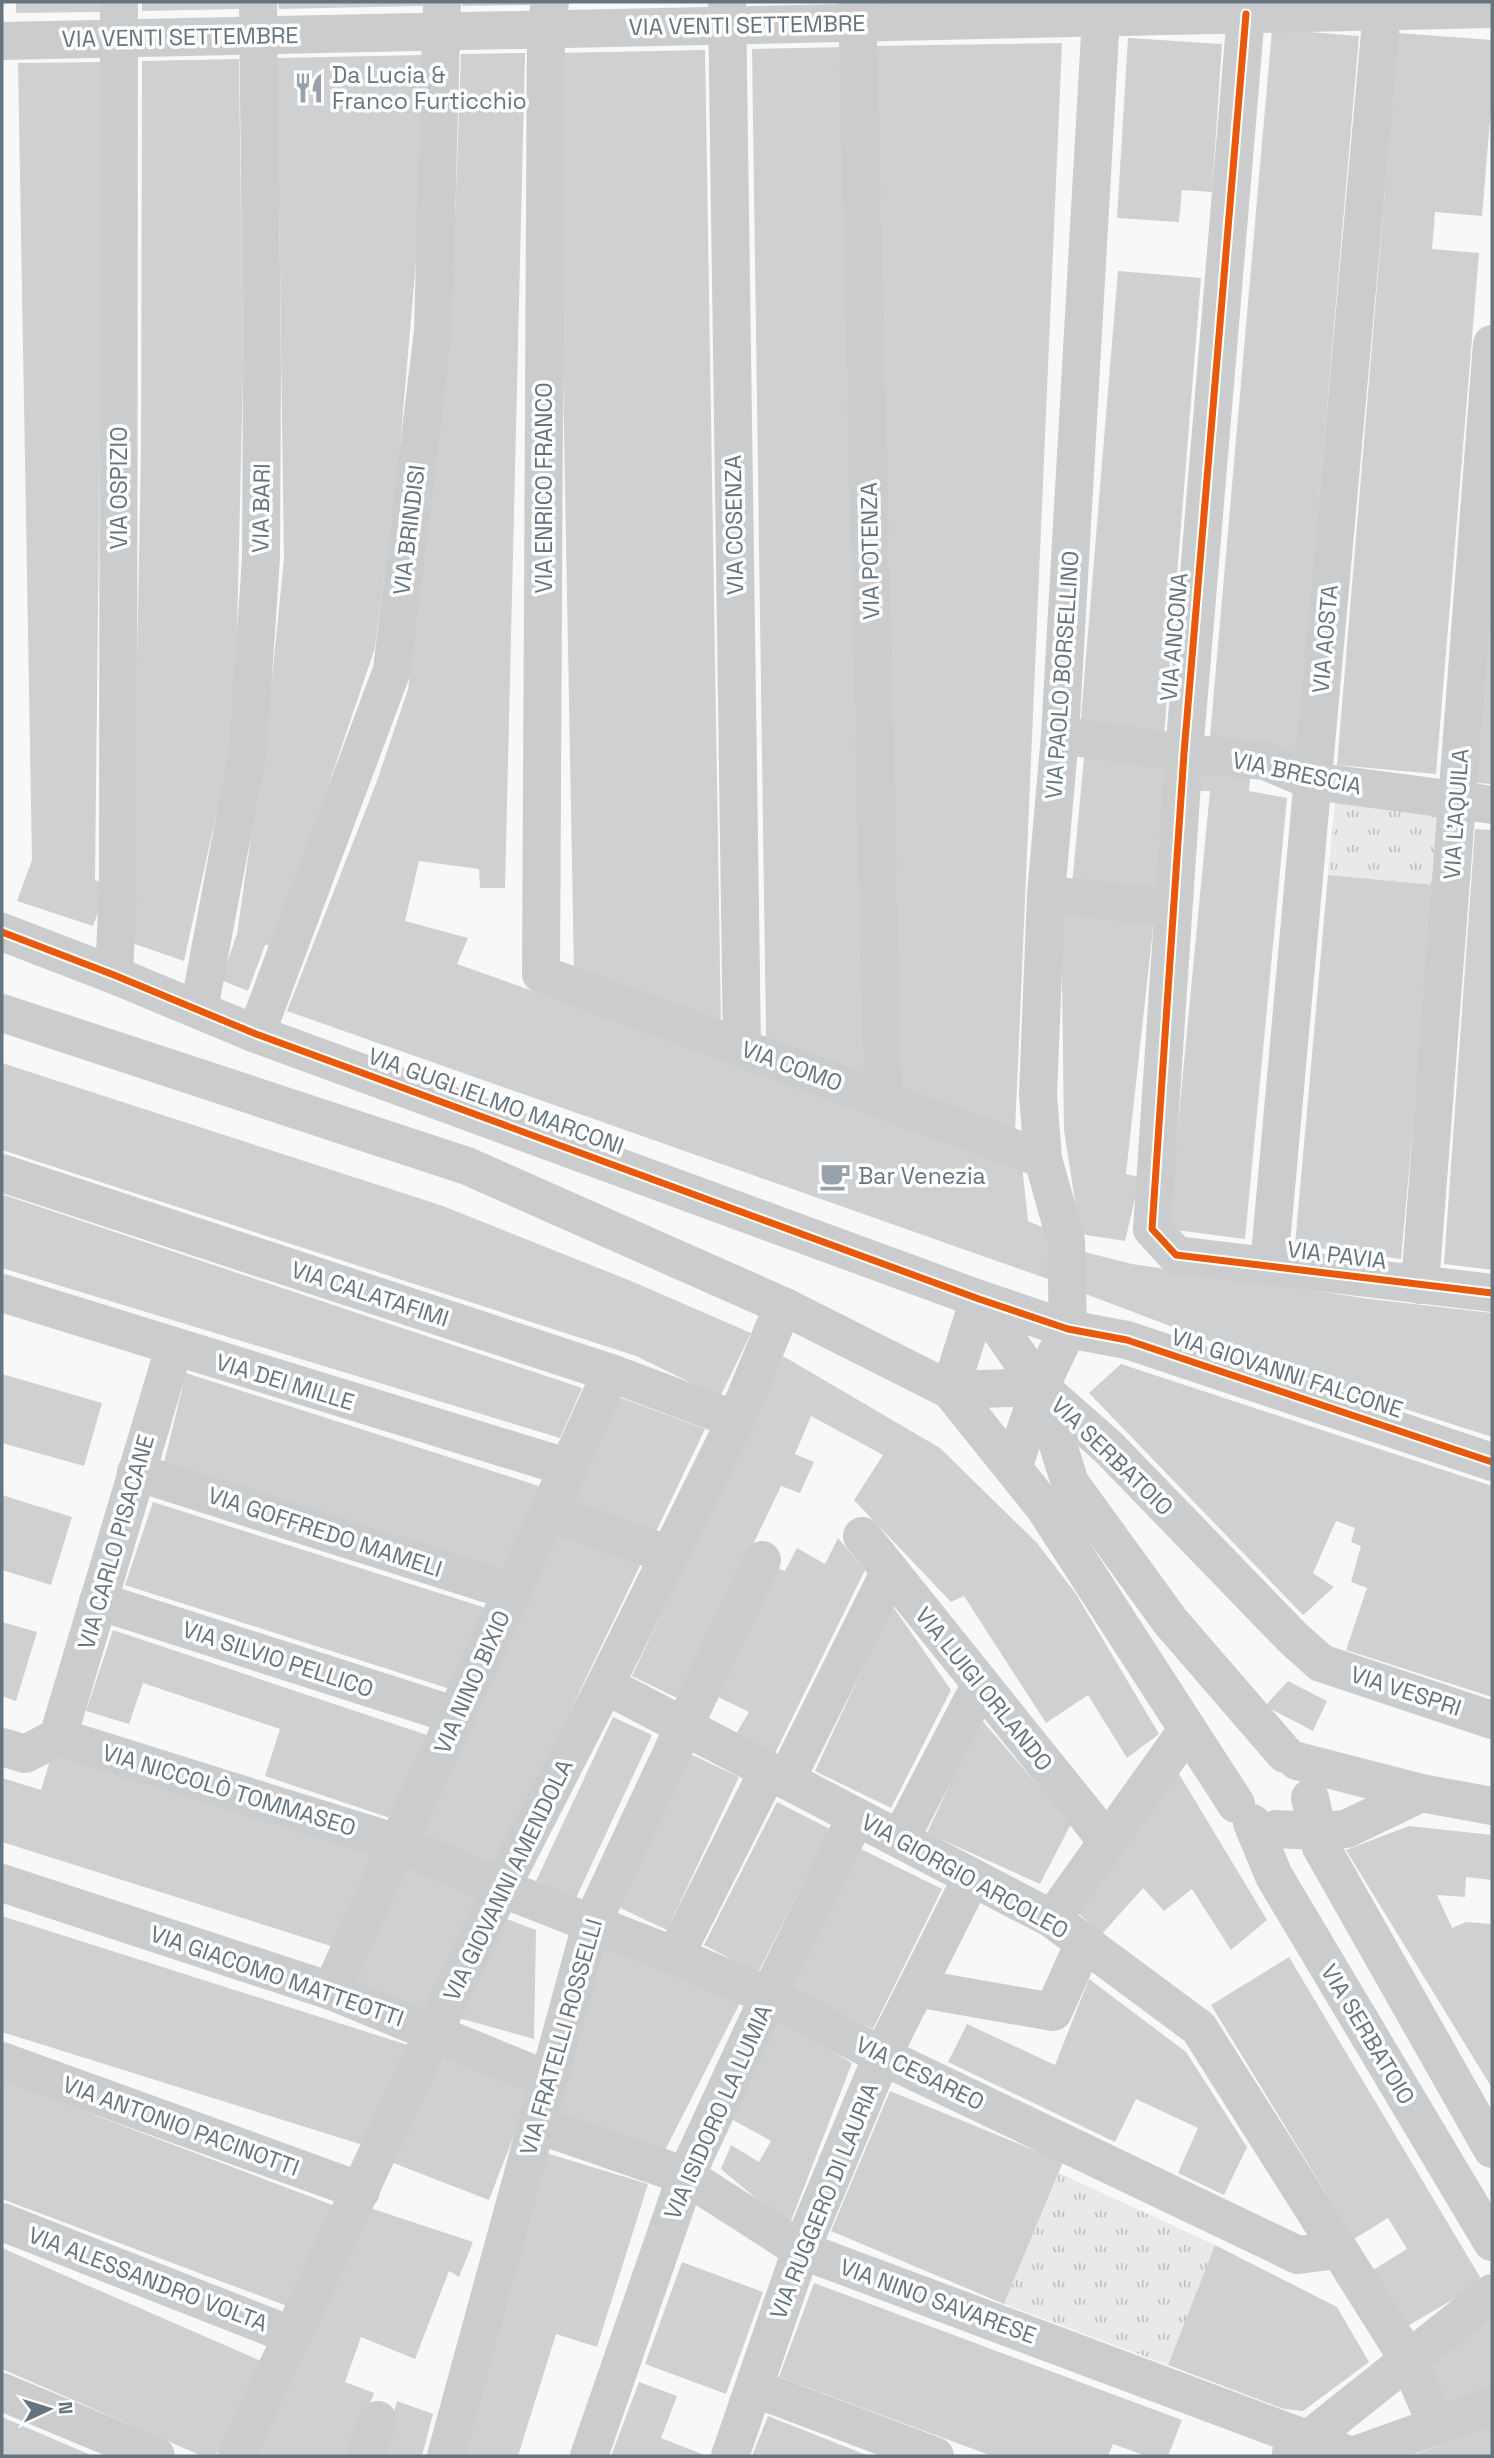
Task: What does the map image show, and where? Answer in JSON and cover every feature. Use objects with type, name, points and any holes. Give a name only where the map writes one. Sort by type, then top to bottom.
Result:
[{"type":"street","name":"VIA VENTI SETTEMBRE","points":[[2,41],[120,20],[857,12],[1101,17],[1272,10],[1492,9]]},
{"type":"street","name":"VIA ANCONA","points":[[1176,1255],[1152,1229],[1184,753],[1272,10]]},
{"type":"street","name":"VIA AOSTA","points":[[1269,1266],[1382,11]]},
{"type":"street","name":"VIA POTENZA","points":[[857,12],[883,1100]]},
{"type":"street","name":"VIA COSENZA","points":[[726,13],[742,1048]]},
{"type":"street","name":"VIA ENRICO FRANCO","points":[[541,974],[548,15]]},
{"type":"street","name":"VIA BRINDISI","points":[[256,1034],[392,670],[433,331],[442,17]]},
{"type":"street","name":"VIA PAOLO BORSELLINO","points":[[1068,1329],[1066,1241],[1043,1159],[1038,1095],[1046,895],[1060,735],[1101,17]]},
{"type":"street","name":"VIA BARI","points":[[199,1009],[248,749],[261,558],[258,19]]},
{"type":"street","name":"VIA OSPIZIO","points":[[114,975],[118,874],[120,20]]},
{"type":"street","name":"VIA L'AQUILA","points":[[1420,1285],[1475,802],[1492,344]]},
{"type":"street","name":"VIA BRESCIA","points":[[1060,735],[1184,753],[1265,761],[1312,781],[1475,802]]},
{"type":"street","points":[[1046,895],[1174,907]]},
{"type":"street","name":"VIA GUGLIELMO MARCONI","points":[[2,932],[256,1034],[979,1299],[1068,1329]]},
{"type":"street","name":"VIA COMO","points":[[541,974],[1043,1159]]},
{"type":"street","points":[[2,1013],[467,1166],[783,1306],[950,1390],[1040,1387]]},
{"type":"street","name":"VIA CALATAFIMI","points":[[2,1173],[611,1373],[736,1420]]},
{"type":"street","name":"VIA PAVIA","points":[[1176,1255],[1492,1293]]},
{"type":"street","name":"VIA DEI MILLE","points":[[2,1293],[569,1468]]},
{"type":"street","points":[[950,1390],[979,1299]]},
{"type":"street","points":[[979,1299],[1040,1387]]},
{"type":"street","name":"VIA GIOVANNI AMENDOLA","points":[[236,2456],[501,1888],[736,1420],[783,1306]]},
{"type":"street","points":[[1013,1468],[1040,1387],[1068,1329]]},
{"type":"street","name":"VIA GIOVANNI FALCONE","points":[[1068,1329],[1127,1340],[1492,1462]]},
{"type":"street","name":"VIA CARLO PISACANE","points":[[58,1737],[174,1348]]},
{"type":"street","name":"VIA NINO BIXIO","points":[[331,1991],[400,1844],[611,1373]]},
{"type":"street","name":"VIA SERBATOIO","points":[[1040,1387],[1108,1447],[1293,1638],[1321,1663]]},
{"type":"street","name":"VIA SERBATOIO","points":[[1040,1387],[1057,1495],[1186,1730],[1255,1819],[1274,1876],[1492,2242]]},
{"type":"street","name":"VIA SERBATOIO","points":[[950,1390],[1013,1468],[1057,1495],[1306,1772],[1314,1814]]},
{"type":"street","points":[[1057,1495],[1108,1447]]},
{"type":"street","name":"VIA GOFFREDO MAMELI","points":[[136,1472],[513,1592]]},
{"type":"street","points":[[549,1512],[669,1555]]},
{"type":"street","name":"VIA LUIGI ORLANDO","points":[[862,1536],[1107,1841]]},
{"type":"street","name":"VIA FRATELLI ROSSELLI","points":[[446,2456],[590,1925],[762,1560]]},
{"type":"street","points":[[675,1956],[890,1572]]},
{"type":"street","name":"VIA SILVIO PELLICO","points":[[98,1601],[457,1716]]},
{"type":"street","name":"VIA VESPRI","points":[[1321,1663],[1492,1720]]},
{"type":"street","points":[[900,1839],[981,1684]]},
{"type":"street","name":"VIA GIORGIO ARCOLEO","points":[[605,1685],[1052,1919],[1199,2028],[1408,2359],[1437,2426]]},
{"type":"street","points":[[1052,1919],[1186,1730]]},
{"type":"street","points":[[2,1747],[25,1754],[58,1737]]},
{"type":"street","name":"VIA NICCOLÒ TOMMASEO","points":[[58,1737],[400,1844],[501,1888]]},
{"type":"street","points":[[1421,1793],[1346,1829],[1306,1809],[1288,1826],[1255,1819],[1233,1793],[1235,1780],[1242,1766],[1254,1756],[1269,1752],[1421,1793],[1492,1806]]},
{"type":"street","points":[[1314,1814],[1321,1846],[1492,2149]]},
{"type":"street","name":"VIA ISIDORO LA LUMIA","points":[[589,2456],[685,2176],[856,1817]]},
{"type":"street","name":"VIA RUGGERO DI LAURIA","points":[[730,2456],[801,2250],[882,2056],[972,1877]]},
{"type":"street","name":"VIA GIACOMO MATTEOTTI","points":[[2,1883],[331,1991],[548,2080]]},
{"type":"street","name":"VIA CESAREO","points":[[501,1888],[769,1996],[882,2056],[1298,2255],[1337,2250]]},
{"type":"street","points":[[916,1987],[1053,2012],[1084,1943]]},
{"type":"street","name":"VIA ANTONIO PACINOTTI","points":[[2,2062],[360,2191]]},
{"type":"street","name":"VIA NINO SAVARESE","points":[[536,2124],[685,2176],[801,2250],[1298,2448],[1353,2456]]},
{"type":"street","name":"VIA ALESSANDRO VOLTA","points":[[2,2222],[293,2336]]},
{"type":"street","points":[[1298,2448],[1492,2293]]},
{"type":"street","points":[[754,2388],[935,2456]]},
{"type":"street","points":[[2,2392],[156,2456]]},
{"type":"street","points":[[1353,2456],[1492,2406]]},
{"type":"street","points":[[365,2456],[378,2420]]},
{"type":"green space","points":[[1335,802],[1442,811],[1435,885],[1328,875]]},
{"type":"green space","points":[[1059,2173],[1215,2245],[1168,2365],[1004,2304]]},
{"type":"building","points":[[16,2],[101,2],[101,12],[16,13]]},
{"type":"building","points":[[142,2],[241,2],[241,9],[142,11]]},
{"type":"building","points":[[278,2],[423,2],[423,6],[279,9]]},
{"type":"building","points":[[462,2],[533,2],[533,5],[462,6]]},
{"type":"building","points":[[1272,29],[1359,36],[1297,756],[1209,748]]},
{"type":"building","points":[[1398,33],[1492,40],[1492,96],[1482,216],[1435,212],[1432,249],[1479,253],[1436,774],[1337,765]]},
{"type":"building","points":[[1128,38],[1222,44],[1212,192],[1182,190],[1179,222],[1117,218]]},
{"type":"building","points":[[1062,43],[1015,1131],[901,1094],[869,46]]},
{"type":"building","points":[[849,47],[865,1075],[766,1037],[752,49]]},
{"type":"building","points":[[705,50],[721,1028],[574,971],[557,53]]},
{"type":"building","points":[[525,53],[505,888],[480,888],[479,869],[419,861],[405,921],[468,938],[457,964],[1022,1165],[1028,1221],[1054,1232],[1048,1279],[287,1011],[377,781],[408,689],[451,329],[461,54]]},
{"type":"building","points":[[424,55],[419,227],[398,469],[375,648],[274,946],[265,945],[248,991],[221,980],[237,934],[268,717],[284,559],[277,58]]},
{"type":"building","points":[[239,59],[243,373],[236,675],[230,752],[184,961],[132,943],[141,449],[142,61]]},
{"type":"building","points":[[104,62],[95,880],[108,885],[93,926],[17,901],[32,860],[18,63]]},
{"type":"building","points":[[1118,271],[1201,278],[1164,736],[1080,729]]},
{"type":"building","points":[[1492,586],[1492,784],[1477,783]]},
{"type":"building","points":[[1085,747],[1171,755],[1158,893],[1072,885]]},
{"type":"building","points":[[1192,763],[1251,766],[1249,791],[1287,798],[1245,1239],[1168,1229],[1210,791],[1190,791]]},
{"type":"building","points":[[1475,829],[1492,830],[1492,1270],[1444,1264]]},
{"type":"building","points":[[1328,875],[1435,885],[1401,1259],[1295,1245]]},
{"type":"building","points":[[1061,905],[1154,919],[1126,1174],[1140,1177],[1125,1241],[1080,1234],[1064,1130]]},
{"type":"building","points":[[2,1063],[443,1206],[631,1281],[751,1333],[720,1397],[636,1356],[2,1150]]},
{"type":"building","points":[[4,1195],[582,1388],[560,1438],[2,1268]]},
{"type":"building","points":[[1081,1251],[1132,1264],[1370,1299],[1492,1313],[1492,1437],[1300,1375],[1083,1293]]},
{"type":"building","points":[[783,1356],[940,1448],[1037,1543],[1076,1594],[1159,1734],[1127,1758],[1088,1695],[1046,1723],[964,1596],[951,1602],[854,1500],[883,1455],[811,1416],[795,1454],[814,1462],[800,1493],[781,1486],[679,1699],[632,1676]]},
{"type":"building","points":[[1121,1364],[1492,1486],[1492,1697],[1346,1650],[1367,1588],[1351,1582],[1361,1546],[1351,1542],[1355,1528],[1336,1521],[1313,1573],[1334,1587],[1303,1615],[1089,1393]]},
{"type":"building","points":[[186,1373],[539,1486],[502,1569],[164,1463]]},
{"type":"building","points":[[2,1374],[102,1403],[84,1466],[2,1443]]},
{"type":"building","points":[[616,1396],[705,1429],[652,1540],[565,1508]]},
{"type":"building","points":[[2,1495],[72,1517],[51,1585],[2,1570]]},
{"type":"building","points":[[153,1502],[486,1608],[450,1689],[125,1585]]},
{"type":"building","points":[[557,1525],[644,1557],[494,1870],[417,1835]]},
{"type":"building","points":[[838,1538],[865,1570],[775,1753],[736,1734],[749,1712],[710,1693],[774,1567],[785,1571],[797,1548],[825,1564]]},
{"type":"building","points":[[892,1605],[951,1690],[891,1808],[815,1771]]},
{"type":"building","points":[[2,1622],[37,1632],[16,1701],[2,1696]]},
{"type":"building","points":[[113,1630],[430,1736],[393,1819],[265,1776],[280,1729],[143,1683],[129,1724],[86,1711]]},
{"type":"building","points":[[1288,1681],[1327,1701],[1313,1731],[1265,1706]]},
{"type":"building","points":[[613,1717],[652,1735],[575,1900],[536,1881]]},
{"type":"building","points":[[981,1719],[1071,1824],[1040,1884],[927,1833]]},
{"type":"building","points":[[688,1753],[739,1777],[667,1930],[616,1906]]},
{"type":"building","points":[[52,1754],[377,1856],[337,1948],[2,1842],[2,1778],[41,1790]]},
{"type":"building","points":[[1176,1769],[1267,1920],[1231,1950],[1192,1889],[1164,1911],[1143,1888],[1102,1934],[1077,1912]]},
{"type":"building","points":[[777,1802],[830,1829],[758,1973],[704,1945]]},
{"type":"building","points":[[1409,1826],[1492,1835],[1492,1880],[1466,1877],[1465,1897],[1437,1895],[1452,1928],[1466,1922],[1492,1924],[1492,2088],[1346,1850]]},
{"type":"building","points":[[861,1849],[942,1889],[873,2029],[793,1990]]},
{"type":"building","points":[[410,1859],[483,1894],[426,2015],[353,1980]]},
{"type":"building","points":[[2,1916],[411,2046],[363,2145],[2,2032]]},
{"type":"building","points":[[501,1917],[536,1930],[534,2039],[455,2017]]},
{"type":"building","points":[[604,1947],[740,2003],[661,2158],[557,2115]]},
{"type":"building","points":[[1289,1957],[1483,2282],[1406,2327],[1373,2270],[1407,2249],[1388,2218],[1354,2239],[1211,2005]]},
{"type":"building","points":[[1089,1979],[1186,2052],[1247,2147],[1224,2195],[1178,2173],[1198,2128],[1136,2099],[1115,2142],[948,2062],[967,2024],[1055,2065]]},
{"type":"building","points":[[773,2015],[852,2063],[789,2226],[721,2169],[731,2145],[759,2162],[771,2141],[726,2116]]},
{"type":"building","points":[[437,2055],[531,2091],[489,2200],[388,2161]]},
{"type":"building","points":[[2,2080],[335,2206],[287,2306],[2,2199]]},
{"type":"building","points":[[890,2091],[1063,2162],[1004,2304],[831,2231]]},
{"type":"building","points":[[546,2153],[648,2184],[597,2347],[556,2334],[518,2456],[462,2456]]},
{"type":"building","points":[[367,2207],[473,2242],[459,2277],[449,2271],[415,2359],[361,2337],[345,2382],[374,2393],[350,2456],[253,2456]]},
{"type":"building","points":[[1215,2245],[1337,2307],[1369,2362],[1303,2411],[1284,2409],[1168,2365]]},
{"type":"building","points":[[2,2248],[261,2361],[215,2456],[202,2456],[2,2369]]},
{"type":"building","points":[[682,2262],[763,2292],[726,2394],[645,2364]]},
{"type":"building","points":[[814,2283],[1182,2420],[1168,2456],[1146,2456],[1113,2444],[1108,2456],[992,2456],[779,2377]]},
{"type":"building","points":[[1492,2306],[1492,2388],[1446,2405],[1429,2361]]},
{"type":"building","points":[[639,2382],[677,2396],[661,2438],[707,2456],[611,2456]]},
{"type":"building","points":[[397,2401],[433,2414],[422,2456],[382,2456]]},
{"type":"building","points":[[768,2416],[869,2456],[752,2456]]},
{"type":"building","points":[[2,2417],[93,2456],[2,2456]]},
{"type":"building","points":[[1492,2425],[1492,2456],[1411,2456]]},
{"type":"cycle path","points":[[1246,14],[1184,753],[1152,1229],[1176,1255],[1492,1293]]},
{"type":"cycle path","points":[[2,932],[256,1034],[979,1299],[1068,1329],[1127,1340],[1492,1462]]},
{"type":"place","name":"Da Lucia & Franco Furticchio","points":[[309,88]]},
{"type":"place","name":"Bar Venezia","points":[[835,1176]]}]
